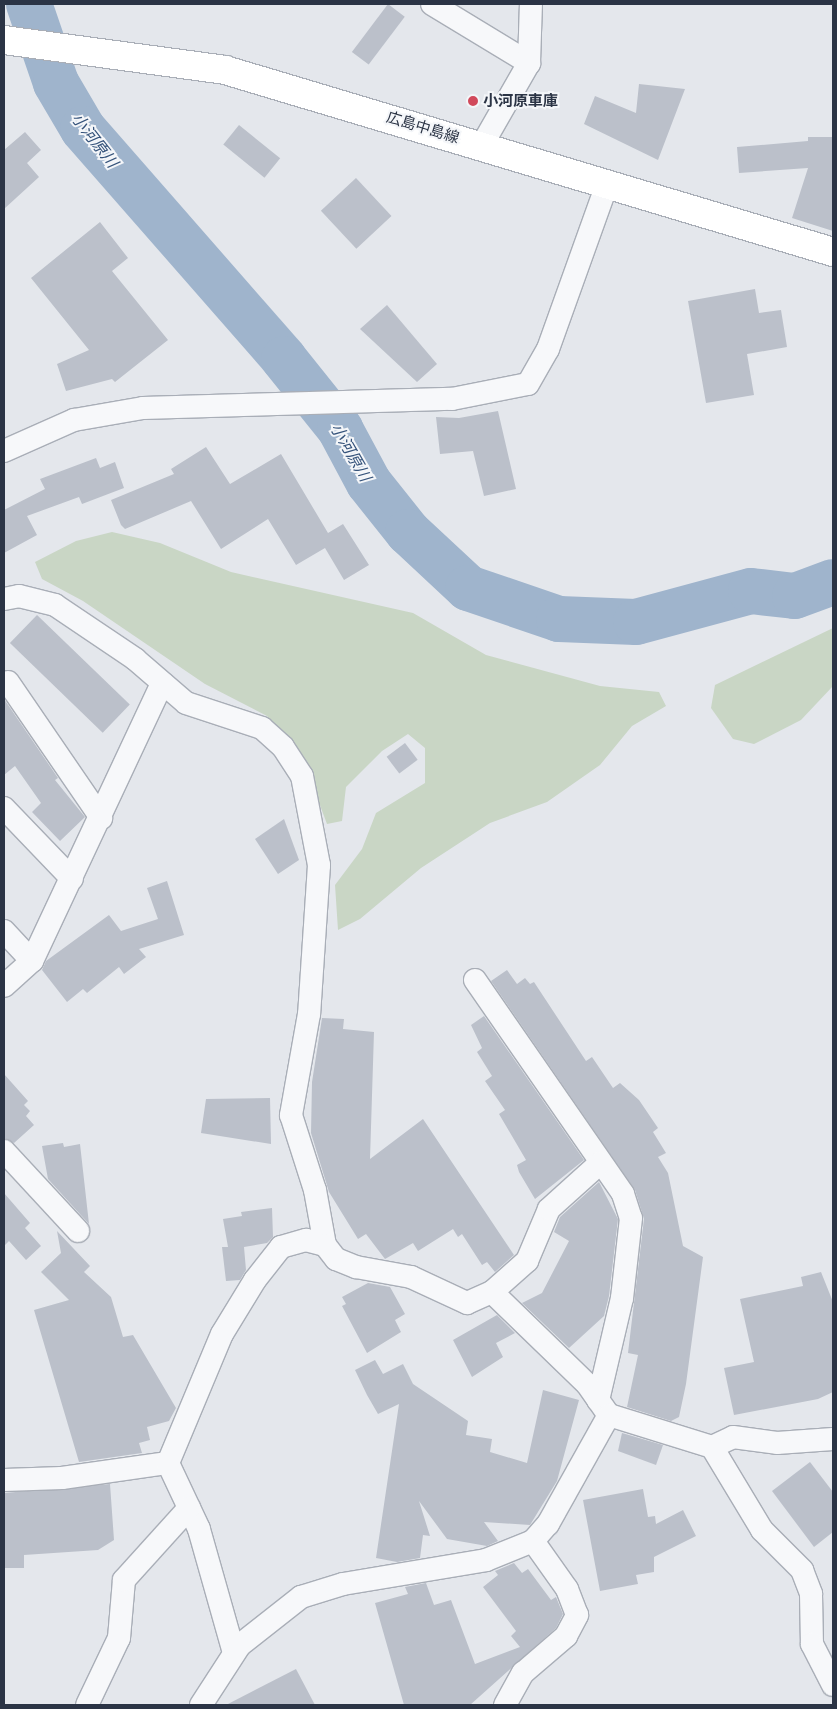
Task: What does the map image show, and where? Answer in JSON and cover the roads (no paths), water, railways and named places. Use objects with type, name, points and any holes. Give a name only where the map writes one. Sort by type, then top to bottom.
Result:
[{"type":"main road","name":"広島中島線","points":[[4,40],[225,70],[482,145],[833,252]]},
{"type":"street","points":[[432,4],[528,63]]},
{"type":"street","points":[[482,145],[528,63],[532,4]]},
{"type":"street","points":[[4,451],[74,420],[143,408],[260,403],[452,399],[528,384],[548,349],[607,184]]},
{"type":"street","points":[[4,599],[19,596],[55,606],[162,683],[186,703],[262,728],[284,747],[302,776],[319,865],[311,994],[291,1115],[314,1190],[325,1246],[336,1259],[356,1267],[411,1277],[467,1303],[492,1292],[527,1261],[538,1228],[554,1203],[600,1163]]},
{"type":"street","points":[[8,682],[101,818]]},
{"type":"street","points":[[4,986],[32,961],[101,818],[162,683]]},
{"type":"street","points":[[4,808],[72,879]]},
{"type":"street","points":[[4,930],[32,961]]},
{"type":"street","points":[[201,1705],[234,1653],[288,1607],[317,1590],[486,1560],[533,1540],[548,1524],[603,1408],[622,1298],[631,1218],[623,1194],[475,980]]},
{"type":"street","points":[[4,1151],[78,1231]]},
{"type":"street","points":[[234,1653],[216,1582],[189,1508],[168,1463],[222,1334],[255,1280],[281,1248],[306,1240],[325,1246]]},
{"type":"street","points":[[492,1292],[587,1384],[603,1408],[712,1447],[762,1530],[802,1570],[811,1594],[812,1644],[833,1685]]},
{"type":"street","points":[[712,1447],[733,1437],[777,1443],[833,1439]]},
{"type":"street","points":[[4,1480],[62,1478],[168,1463]]},
{"type":"street","points":[[87,1705],[118,1638],[124,1580],[189,1508]]},
{"type":"street","points":[[505,1705],[523,1673],[566,1636],[577,1615],[567,1589],[533,1540]]},
{"type":"waterway","name":"小河原川","points":[[29,4],[56,83],[83,129],[284,359],[340,429],[369,483],[408,532],[468,588],[559,619],[636,622],[751,591],[795,596],[833,582]]},
{"type":"place","name":"小河原車庫","points":[[473,101]]}]
